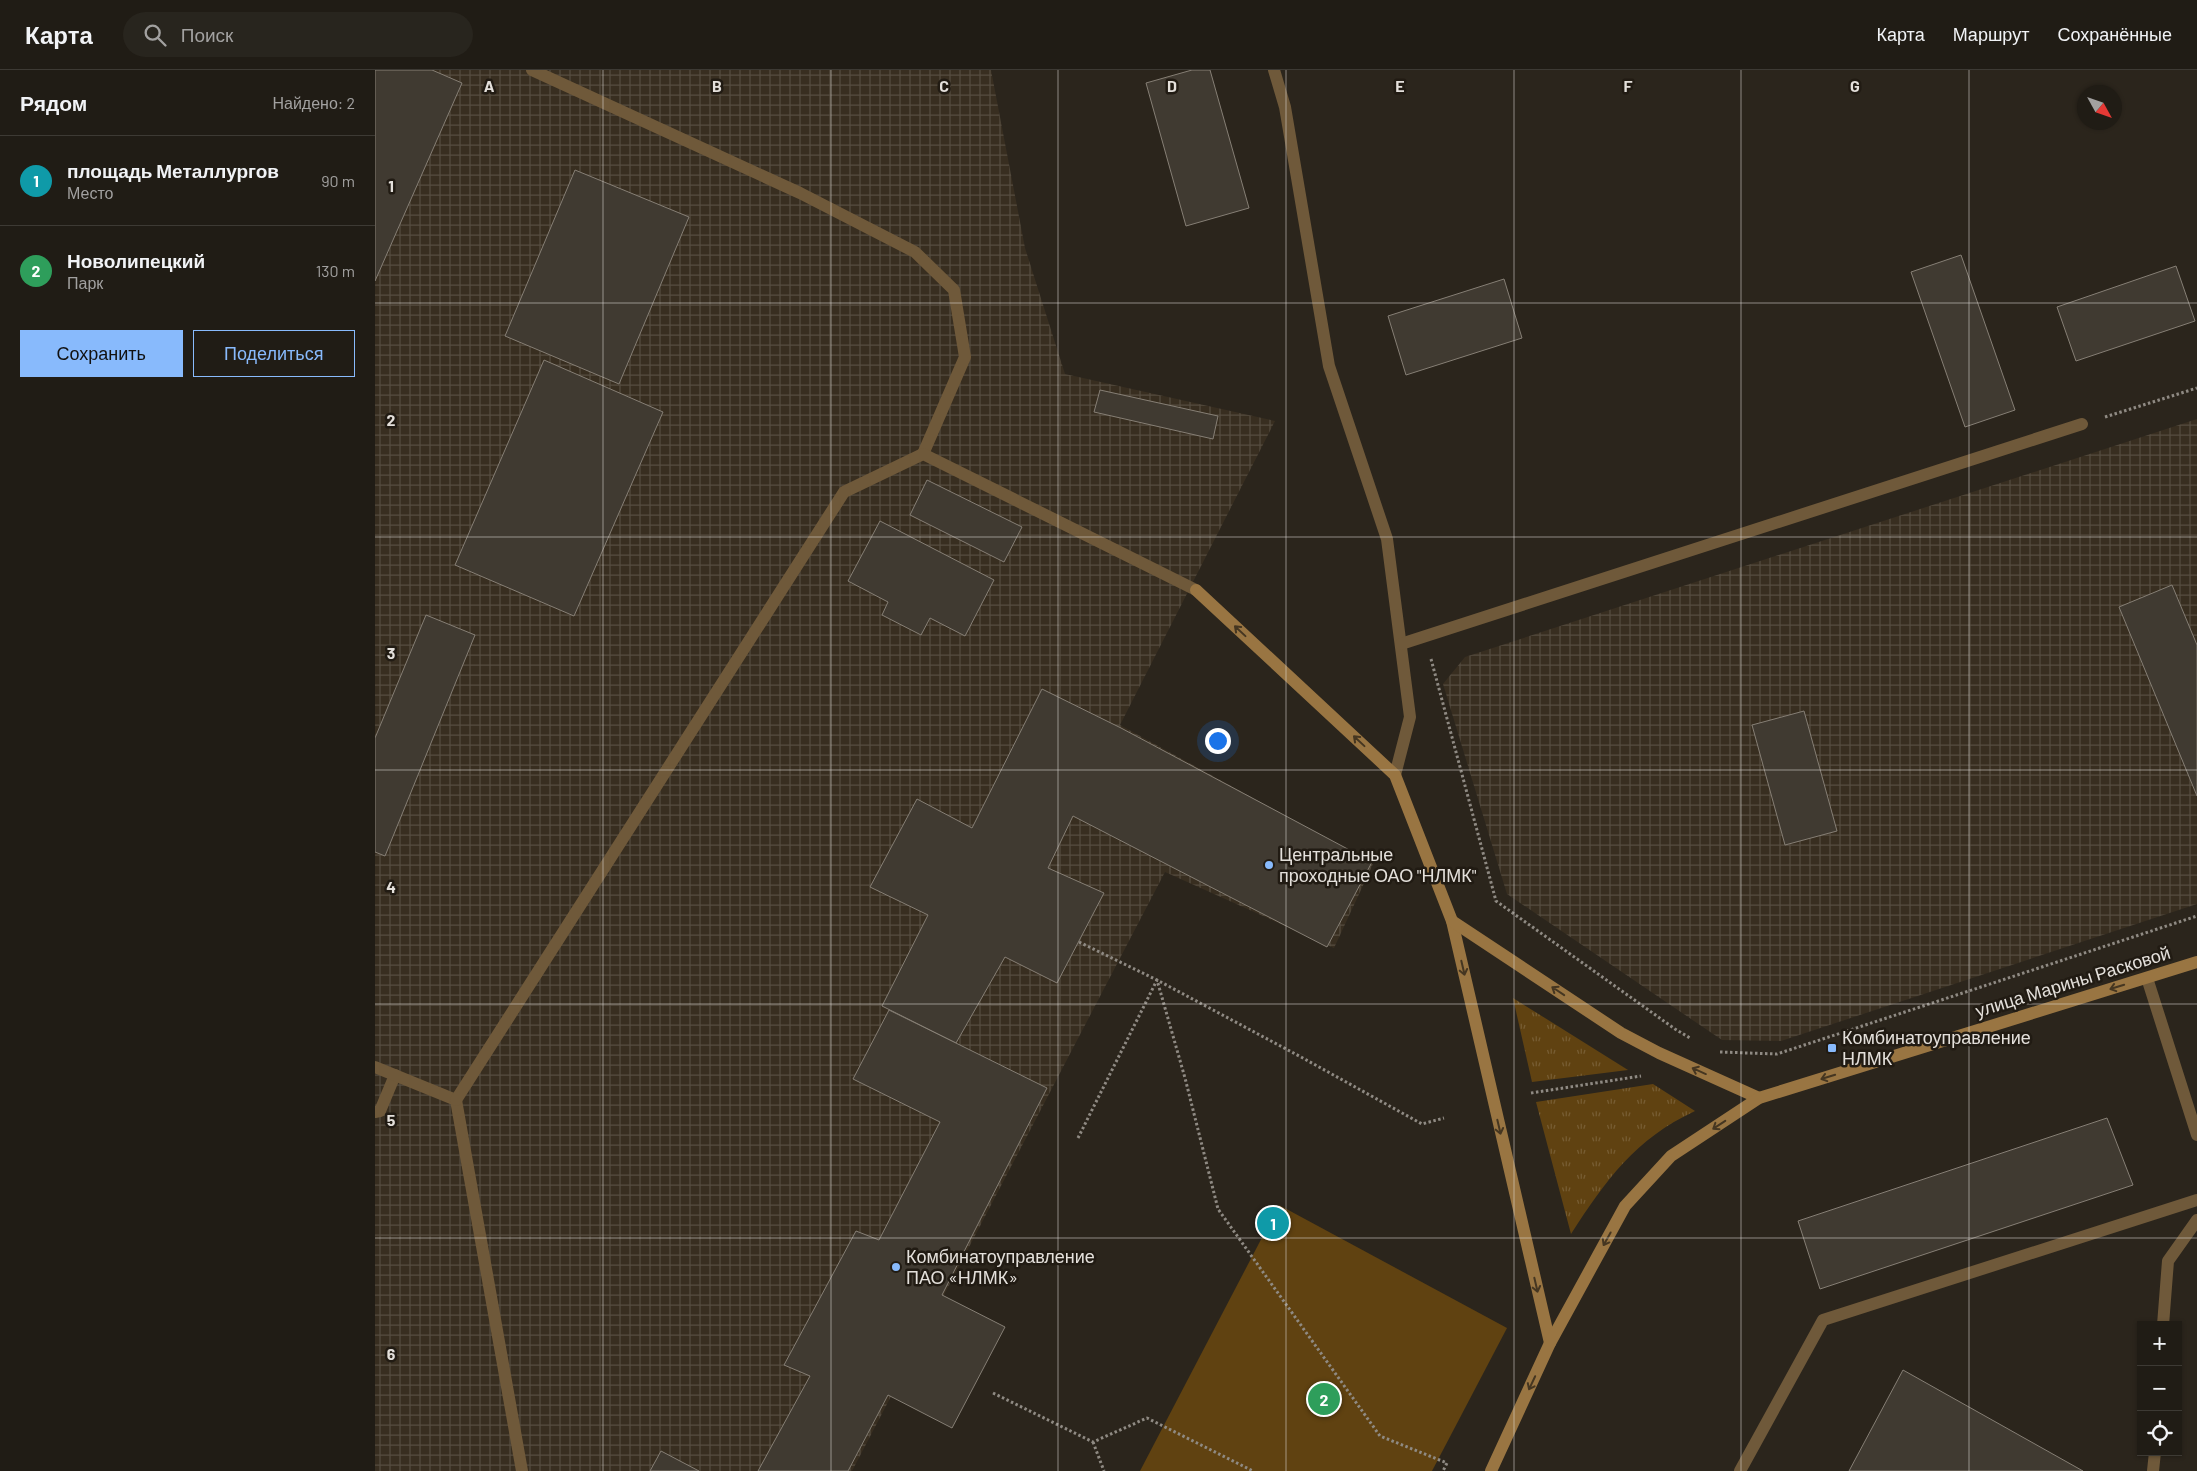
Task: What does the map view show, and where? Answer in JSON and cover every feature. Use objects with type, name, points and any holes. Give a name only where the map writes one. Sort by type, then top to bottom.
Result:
[{"type":"street","points":[[522,1471],[456,1100],[844,492],[923,454],[965,357],[954,290],[915,252],[800,193],[532,70]]},
{"type":"street","points":[[1274,70],[1285,107],[1329,366],[1387,539],[1410,717],[1395,775]]},
{"type":"street","points":[[1401,644],[2083,424]]},
{"type":"street","points":[[923,454],[1197,590],[1395,775],[1452,921],[1550,1342]]},
{"type":"street","points":[[1452,921],[1621,1033],[1659,1053],[1759,1098]]},
{"type":"street","name":"улица Марины Расковой","points":[[1491,1471],[1550,1342],[1625,1206],[1671,1156],[1759,1098],[2197,962]]},
{"type":"street","points":[[2147,978],[2197,1135]]},
{"type":"street","points":[[375,1067],[456,1100]]},
{"type":"street","points":[[375,1112],[380,1111],[395,1075]]},
{"type":"street","points":[[1740,1471],[1823,1320],[2197,1200]]},
{"type":"street","points":[[2163,1321],[2167,1261],[2197,1220]]},
{"type":"street","points":[[2153,1471],[2155,1456]]},
{"type":"path","points":[[2083,424],[2197,388]]},
{"type":"path","points":[[1425,636],[1496,901],[1675,1029],[1698,1042]]},
{"type":"path","points":[[1714,1051],[1777,1054],[2197,916]]},
{"type":"path","points":[[1079,942],[1157,980],[1301,1056],[1422,1124],[1444,1118]]},
{"type":"path","points":[[1078,1138],[1157,980]]},
{"type":"path","points":[[1157,980],[1185,1078],[1218,1209],[1379,1436],[1447,1462],[1443,1471]]},
{"type":"path","points":[[1531,1093],[1641,1076]]},
{"type":"path","points":[[993,1393],[1093,1442],[1104,1471]]},
{"type":"path","points":[[1093,1442],[1147,1418],[1253,1471]]},
{"type":"shaded area","points":[[375,70],[991,70],[1025,248],[1065,374],[1275,421],[1120,725],[1373,864],[1334,948],[1165,872],[852,1471],[375,1471]]},
{"type":"shaded area","points":[[2197,419],[2197,904],[1781,1041],[1722,1040],[1507,894],[1443,684],[1465,657]]},
{"type":"green space","points":[[1513,998],[1628,1070],[1532,1082]]},
{"type":"green space","points":[[1653,1084],[1695,1111],[1655,1134],[1639,1148],[1610,1179],[1571,1234],[1536,1102]]},
{"type":"green space","points":[[1279,1205],[1507,1328],[1432,1471],[1140,1471]]},
{"type":"building","points":[[375,70],[432,70],[462,83],[375,281]]},
{"type":"building","points":[[1192,70],[1210,70],[1249,208],[1186,226],[1146,83]]},
{"type":"building","points":[[575,170],[689,217],[619,384],[505,336]]},
{"type":"building","points":[[1961,255],[2015,410],[1965,427],[1911,272]]},
{"type":"building","points":[[2176,266],[2195,321],[2076,361],[2057,307]]},
{"type":"building","points":[[1504,279],[1522,338],[1406,375],[1388,316]]},
{"type":"building","points":[[544,360],[663,412],[574,616],[455,565]]},
{"type":"building","points":[[1100,390],[1218,416],[1213,439],[1094,412]]},
{"type":"building","points":[[927,480],[1022,527],[1004,562],[910,515]]},
{"type":"building","points":[[880,521],[994,580],[965,636],[930,618],[921,635],[882,615],[888,602],[848,581]]},
{"type":"building","points":[[2172,585],[2197,645],[2197,796],[2119,607]]},
{"type":"building","points":[[426,615],[475,635],[385,856],[375,852],[375,738]]},
{"type":"building","name":"Центральные проходные ОАО \"НЛМК\"","points":[[1042,689],[1121,728],[1372,862],[1327,947],[1073,816],[1048,868],[1104,893],[1057,983],[1005,957],[956,1043],[882,1006],[928,915],[870,887],[917,799],[972,828]]},
{"type":"building","points":[[1804,711],[1837,831],[1785,845],[1752,725]]},
{"type":"building","name":"Комбинатоуправление ПАО «НЛМК»","points":[[889,1010],[1047,1088],[942,1295],[1005,1327],[952,1428],[888,1395],[848,1471],[758,1471],[810,1376],[784,1365],[856,1231],[879,1240],[940,1122],[853,1079]]},
{"type":"building","points":[[2107,1118],[2133,1185],[1820,1289],[1798,1221]]},
{"type":"building","points":[[1903,1370],[2083,1471],[1849,1471]]},
{"type":"building","points":[[661,1451],[699,1471],[650,1471]]},
{"type":"place","name":"Центральные проходные ОАО \"НЛМК\"","points":[[1269,865]]},
{"type":"place","name":"Комбинатоуправление НЛМК","points":[[1832,1048]]},
{"type":"place","name":"площадь Металлургов","points":[[1273,1223]]},
{"type":"place","name":"Комбинатоуправление ПАО «НЛМК»","points":[[896,1267]]},
{"type":"place","name":"Новолипецкий","points":[[1324,1399]]}]
